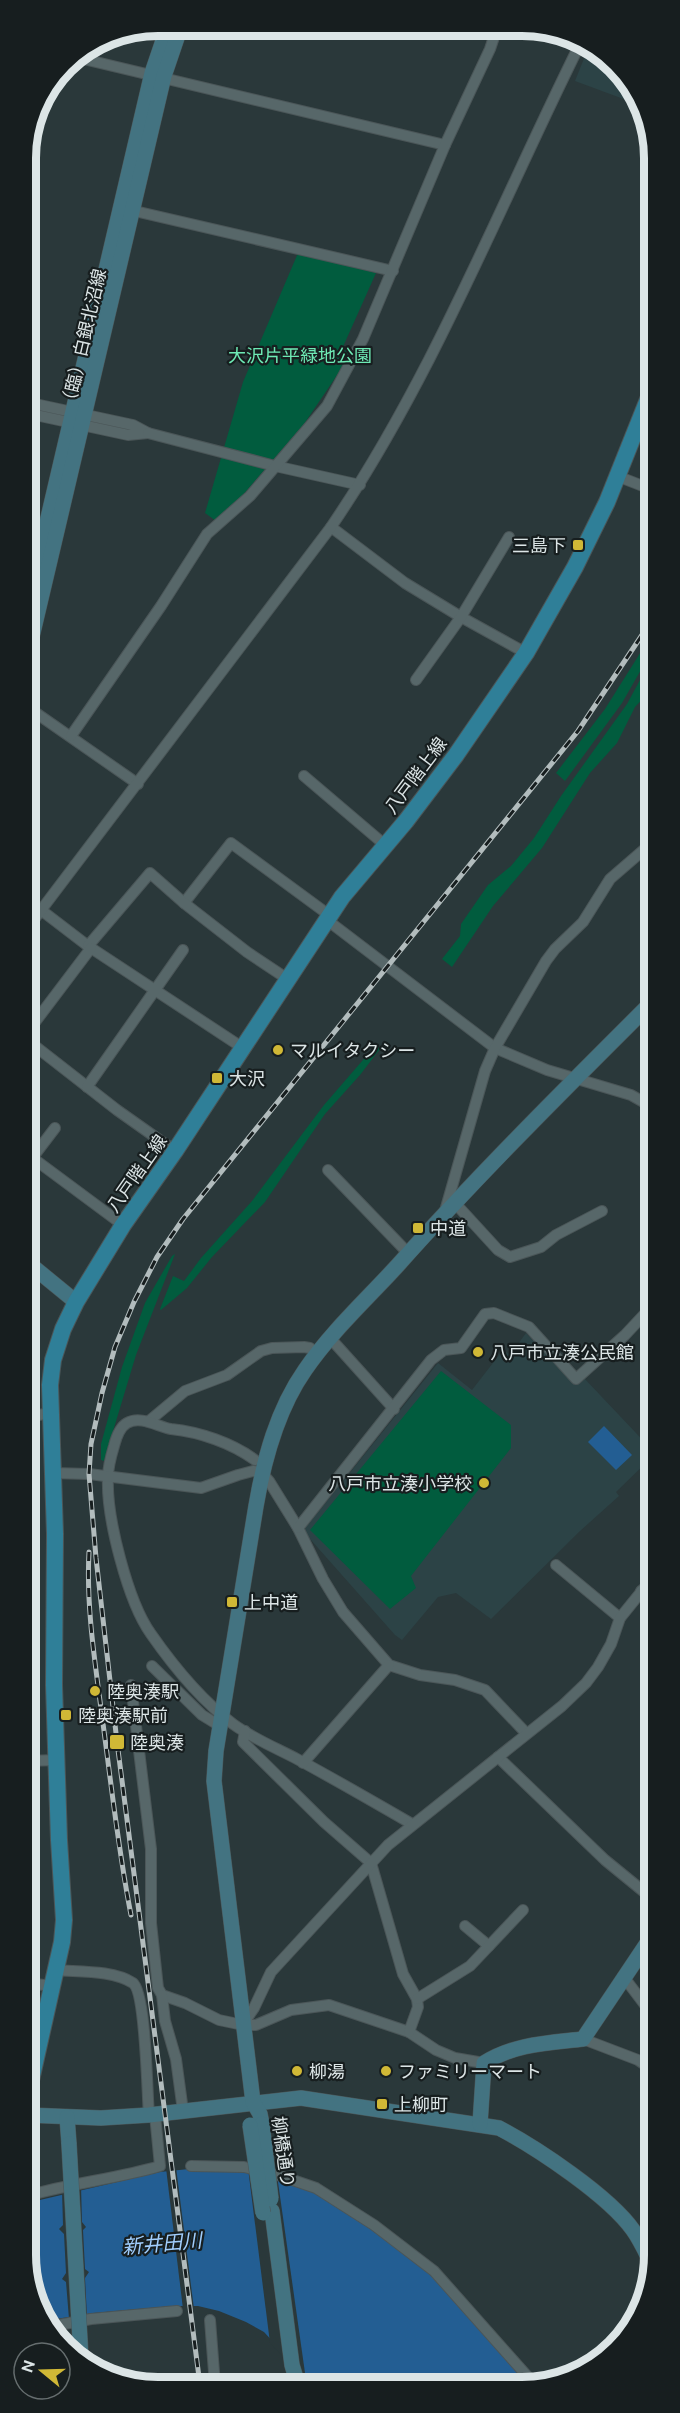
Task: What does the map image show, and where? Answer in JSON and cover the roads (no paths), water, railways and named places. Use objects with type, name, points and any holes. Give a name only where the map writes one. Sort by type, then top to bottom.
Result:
[{"type":"main road","name":"八戸階上線","points":[[36,2058],[64,1920],[57,1760],[51,1413],[53,1360],[63,1329],[76,1302],[123,1225],[175,1151],[328,918],[456,755],[526,653],[574,567],[617,476],[644,409]]},
{"type":"street","name":"（臨）白銀北沼線","points":[[36,615],[166,36]]},
{"type":"street","name":"（臨）白銀北沼線","points":[[158,75],[176,36]]},
{"type":"street","points":[[71,736],[161,606],[207,534],[250,496],[327,406],[363,339],[445,145],[494,36]]},
{"type":"street","points":[[36,917],[331,527],[360,485],[441,339],[577,49]]},
{"type":"street","points":[[86,59],[445,145]]},
{"type":"street","points":[[126,209],[393,271]]},
{"type":"street","points":[[36,405],[78,420]]},
{"type":"street","points":[[36,414],[133,425],[148,433],[360,485]]},
{"type":"street","name":"（臨）白銀北沼線","points":[[36,575],[78,420]]},
{"type":"street","points":[[617,476],[644,486]]},
{"type":"street","points":[[331,527],[405,583],[526,653]]},
{"type":"street","points":[[416,680],[461,617],[509,537]]},
{"type":"street","points":[[36,713],[138,784]]},
{"type":"street","points":[[304,776],[386,845]]},
{"type":"street","points":[[184,903],[231,843],[495,1048],[547,1070],[631,1095],[644,1102]]},
{"type":"street","points":[[602,1211],[556,1235],[541,1247],[510,1257],[498,1250],[450,1206],[450,1186],[485,1071],[495,1048],[546,961],[591,912],[610,879],[644,849]]},
{"type":"street","points":[[36,1020],[89,947],[150,873],[247,952],[289,980]]},
{"type":"street","points":[[41,910],[89,947],[243,1048]]},
{"type":"street","points":[[87,1087],[157,991],[183,950]]},
{"type":"street","name":"柳橋通り","points":[[296,2377],[256,2125],[249,2116],[253,2102],[214,1781],[258,1466],[285,1406],[304,1371],[318,1354],[450,1206],[644,1010]]},
{"type":"street","points":[[36,1047],[175,1151]]},
{"type":"street","points":[[36,1150],[55,1128]]},
{"type":"street","points":[[36,1165],[123,1225]]},
{"type":"street","points":[[328,1170],[408,1253]]},
{"type":"street","points":[[36,1273],[76,1302]]},
{"type":"street","points":[[298,1528],[431,1360],[444,1350],[460,1348],[485,1314],[494,1313],[529,1327],[576,1379],[644,1315]]},
{"type":"street","points":[[331,1339],[394,1409]]},
{"type":"street","points":[[149,1421],[185,1391],[218,1380],[261,1352],[272,1348],[304,1347],[318,1354]]},
{"type":"street","points":[[36,1415],[51,1413]]},
{"type":"street","points":[[221,1720],[149,1632],[137,1610],[120,1556],[109,1507],[108,1477],[115,1442],[123,1426],[130,1422],[149,1421],[237,1447],[258,1466],[269,1480],[298,1528],[343,1612],[389,1665],[420,1675],[455,1680],[485,1690],[526,1733]]},
{"type":"street","points":[[53,1473],[89,1474],[201,1488],[253,1471],[258,1466]]},
{"type":"street","points":[[556,1565],[620,1618]]},
{"type":"street","points":[[243,2025],[254,2008],[271,1971],[371,1863],[412,1824],[562,1706],[586,1683],[611,1644],[620,1618],[644,1588]]},
{"type":"street","points":[[303,1763],[389,1665]]},
{"type":"street","points":[[152,1666],[202,1715],[221,1720],[245,1731],[412,1824]]},
{"type":"street","points":[[131,1685],[151,1849],[151,1923],[158,1988],[162,1995],[165,2021],[176,2059],[183,2111]]},
{"type":"street","points":[[245,1731],[243,1742],[324,1822],[371,1863],[403,1974],[417,1999],[418,2007],[409,2032]]},
{"type":"street","points":[[498,1756],[605,1860],[644,1892]]},
{"type":"street","points":[[36,1761],[57,1760]]},
{"type":"street","points":[[417,1999],[470,1966],[523,1910]]},
{"type":"street","points":[[465,1926],[489,1946]]},
{"type":"street","points":[[583,2039],[644,1947]]},
{"type":"street","points":[[623,1976],[644,2004]]},
{"type":"street","points":[[36,1981],[54,1978],[115,1977],[135,1984],[138,1989],[143,2021],[152,2115],[160,2166],[36,2194]]},
{"type":"street","points":[[162,1995],[185,2003],[219,2020],[243,2025],[256,2025],[291,2010],[329,2005],[409,2032],[436,2050],[455,2058],[484,2063],[519,2047],[583,2039],[644,2064]]},
{"type":"street","points":[[480,2124],[484,2063]]},
{"type":"street","points":[[36,2115],[102,2118],[152,2115],[301,2098],[499,2128],[522,2140],[615,2209],[633,2230],[644,2250]]},
{"type":"street","points":[[67,2117],[80,2349]]},
{"type":"street","name":"柳橋通り","points":[[256,2125],[287,2377]]},
{"type":"street","points":[[191,2166],[244,2167],[281,2176],[316,2188],[364,2218],[434,2271],[528,2377]]},
{"type":"street","points":[[58,2325],[91,2319],[177,2312]]},
{"type":"street","points":[[210,2319],[214,2377]]},
{"type":"water","points":[[604,1426],[632,1455],[616,1470],[588,1442]]},
{"type":"water","name":"新井田川","points":[[189,2169],[241,2170],[315,2191],[420,2263],[521,2377],[306,2377],[264,2332],[219,2311],[198,2306],[93,2313],[54,2319],[45,2302],[37,2271],[36,2201],[160,2172]]},
{"type":"railway","points":[[199,2377],[117,1742],[96,1558],[89,1474],[91,1444],[102,1393],[115,1347],[134,1302],[157,1257],[183,1219],[578,731],[644,632]]},
{"type":"railway","points":[[89,1552],[89,1593],[94,1655],[118,1840],[131,1915]]},
{"type":"place","name":"三島下","points":[[578,545]]},
{"type":"place","name":"マルイタクシー","points":[[278,1050]]},
{"type":"place","name":"大沢","points":[[217,1078]]},
{"type":"place","name":"中道","points":[[418,1228]]},
{"type":"place","name":"八戸市立湊公民館","points":[[478,1352]]},
{"type":"place","name":"八戸市立湊小学校","points":[[484,1483]]},
{"type":"place","name":"上中道","points":[[232,1602]]},
{"type":"place","name":"陸奥湊駅","points":[[95,1691]]},
{"type":"place","name":"陸奥湊駅前","points":[[66,1715]]},
{"type":"place","name":"陸奥湊","points":[[117,1742]]},
{"type":"place","name":"柳湯","points":[[297,2071]]},
{"type":"place","name":"ファミリーマート","points":[[386,2071]]},
{"type":"place","name":"上柳町","points":[[382,2104]]},
{"type":"park label","name":"大沢片平緑地公園","points":[[300,355]]}]
